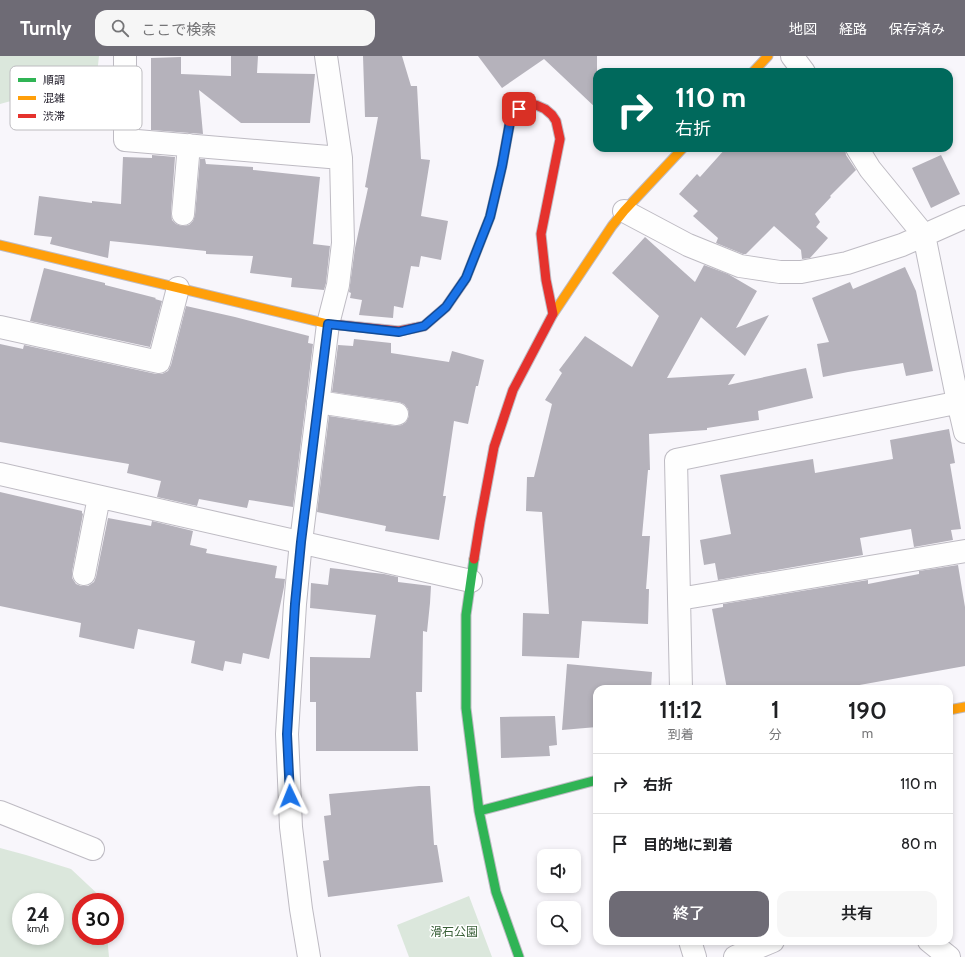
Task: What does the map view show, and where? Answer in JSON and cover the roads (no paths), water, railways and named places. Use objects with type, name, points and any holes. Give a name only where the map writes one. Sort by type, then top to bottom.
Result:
[{"type":"street","points":[[309,957],[301,909],[291,827],[287,734],[295,604],[301,542],[328,324],[338,285],[343,243],[341,158],[326,56]]},
{"type":"street","points":[[758,68],[768,56]]},
{"type":"street","points":[[792,56],[801,68]]},
{"type":"street","points":[[0,245],[328,324],[399,332],[424,326],[446,307],[466,278],[490,217],[502,166],[510,122],[519,109],[529,105],[536,105],[545,109],[552,115],[556,121],[560,139],[541,234],[546,280],[553,314]]},
{"type":"street","points":[[125,130],[125,140],[341,158]]},
{"type":"street","points":[[183,214],[189,145]]},
{"type":"street","points":[[519,957],[496,892],[479,811],[466,708],[466,615],[480,522],[494,447],[513,390],[553,314],[612,226],[624,211],[679,152]]},
{"type":"street","points":[[859,152],[870,169],[924,235],[962,401],[965,432]]},
{"type":"street","points":[[624,211],[688,245],[740,266],[780,272],[801,272],[847,263],[902,245],[965,217]]},
{"type":"street","points":[[0,327],[160,362],[178,288]]},
{"type":"street","points":[[681,685],[676,460],[962,401]]},
{"type":"street","points":[[318,402],[397,414]]},
{"type":"street","points":[[0,474],[471,581]]},
{"type":"street","points":[[84,574],[98,497]]},
{"type":"street","points":[[679,599],[965,551]]},
{"type":"street","points":[[953,709],[965,707]]},
{"type":"street","points":[[479,811],[593,781]]},
{"type":"street","points":[[0,812],[93,849]]},
{"type":"street","points":[[691,945],[695,957]]},
{"type":"street","points":[[735,957],[764,945]]},
{"type":"street","points":[[934,945],[949,957]]},
{"type":"park label","name":"滑石公園","points":[[454,931]]}]
